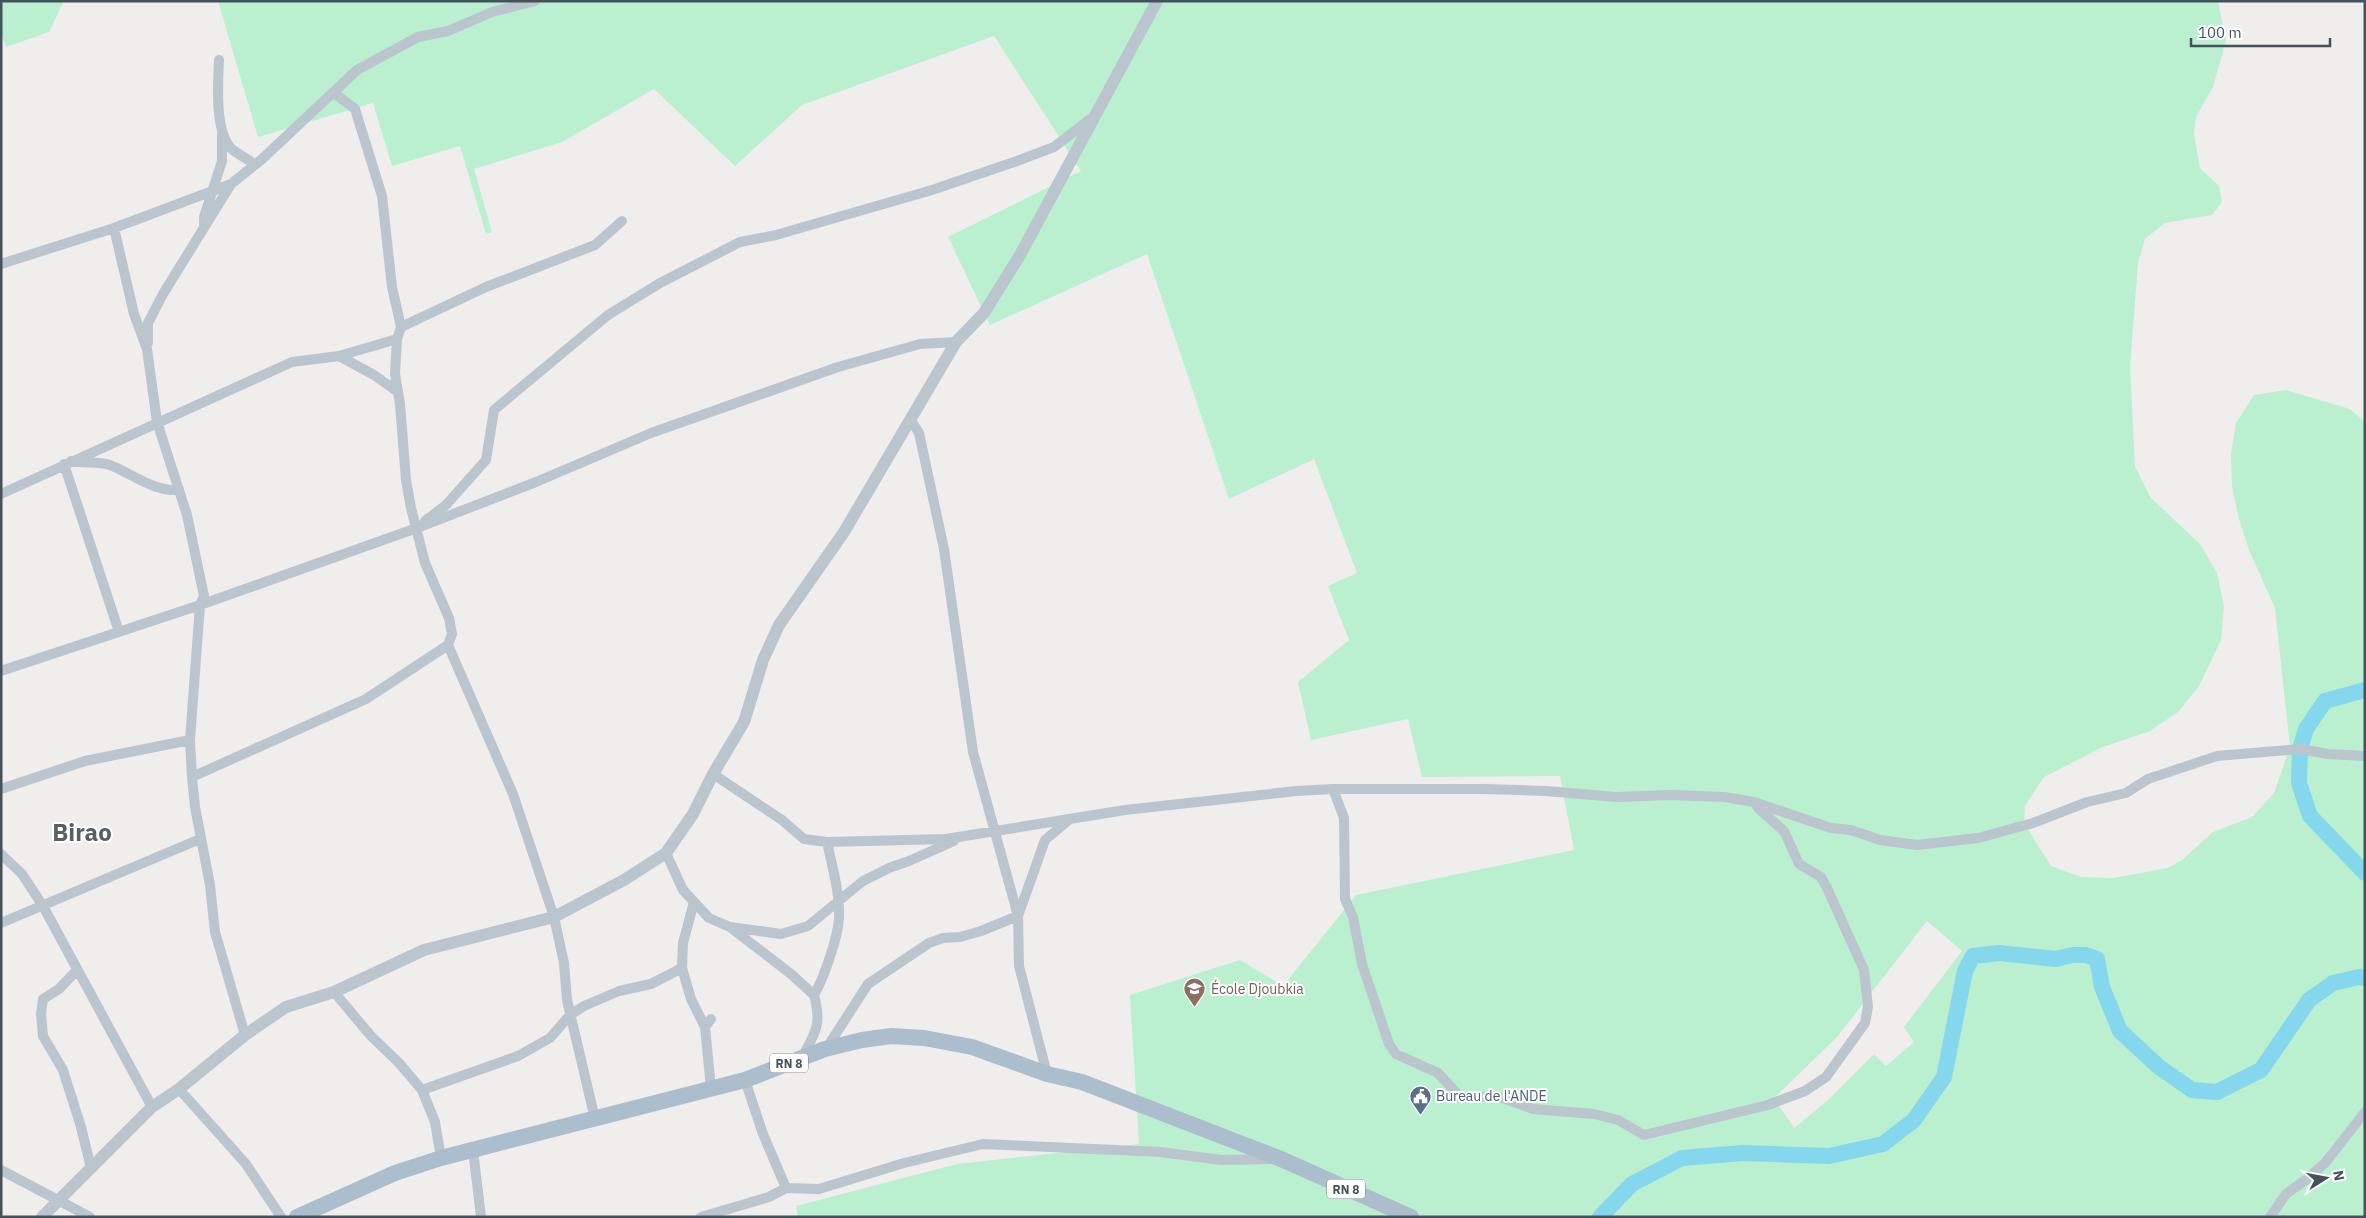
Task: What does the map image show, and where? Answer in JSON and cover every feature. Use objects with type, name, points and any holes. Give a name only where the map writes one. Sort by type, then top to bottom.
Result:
[{"type":"main road","name":"RN 8","points":[[297,1217],[395,1173],[441,1158],[746,1080],[825,1049],[862,1040],[892,1036],[924,1038],[972,1047],[1047,1074],[1082,1082],[1281,1159],[1411,1217]]},
{"type":"street","points":[[1,264],[114,228],[231,184],[261,160],[357,70],[418,36],[448,31],[492,12],[535,1]]},
{"type":"street","points":[[42,1217],[152,1108],[179,1089],[244,1035],[286,1007],[334,992],[424,950],[554,917],[624,880],[666,853],[693,814],[713,774],[744,722],[763,660],[779,625],[844,532],[956,342],[984,313],[1015,263],[1047,208],[1073,154],[1098,114],[1157,1]]},
{"type":"street","points":[[204,229],[204,217],[222,161],[222,130],[218,84],[219,60]]},
{"type":"street","points":[[192,778],[366,699],[448,645],[452,634],[448,618],[425,563],[406,480],[402,419],[396,374],[397,339],[401,327],[392,286],[382,196],[355,110],[334,93]]},
{"type":"street","points":[[417,528],[446,505],[486,460],[494,410],[608,314],[660,283],[740,242],[776,235],[932,190],[1018,161],[1054,146],[1098,114]]},
{"type":"street","points":[[222,130],[225,140],[234,151],[250,161]]},
{"type":"street","points":[[231,184],[163,294],[148,323],[147,349],[158,422],[191,532],[204,596],[200,605],[190,740],[192,778],[200,839],[210,885],[215,932],[244,1035]]},
{"type":"street","points":[[401,327],[445,308],[486,287],[595,245],[622,220]]},
{"type":"street","points":[[114,228],[134,314],[147,349]]},
{"type":"street","points":[[1,494],[67,462],[292,362],[339,356],[397,339]]},
{"type":"street","points":[[1,671],[200,605],[417,528],[558,473],[651,433],[838,367],[920,344],[956,342]]},
{"type":"street","points":[[339,356],[374,375],[398,392]]},
{"type":"street","points":[[910,419],[919,433],[944,549],[973,752],[1018,916],[1019,966],[1047,1074]]},
{"type":"street","points":[[67,462],[108,464],[165,490],[179,490]]},
{"type":"street","points":[[67,462],[119,632]]},
{"type":"street","points":[[448,645],[512,794],[554,917],[564,963],[570,1015],[595,1119]]},
{"type":"street","points":[[1,789],[85,761],[190,740]]},
{"type":"street","points":[[713,774],[782,820],[804,839],[827,842],[936,840],[1070,819],[1296,791],[1333,789],[1502,790],[1616,797],[1669,794],[1724,797],[1754,802],[1831,828],[1851,830],[1880,840],[1917,845],[1978,838],[2033,824],[2088,802],[2126,793],[2148,779],[2217,756],[2300,748],[2328,754],[2365,756]]},
{"type":"street","points":[[1333,789],[1344,818],[1345,899],[1353,917],[1362,964],[1389,1044],[1396,1054],[1438,1073],[1461,1098],[1497,1096],[1533,1109],[1594,1114],[1618,1120],[1644,1134],[1768,1105],[1805,1090],[1826,1077],[1865,1023],[1868,1007],[1864,970],[1827,888],[1821,877],[1799,864],[1784,831],[1759,809],[1754,802]]},
{"type":"street","points":[[825,1049],[868,984],[929,943],[943,938],[960,937],[981,931],[1018,916],[1045,840],[1070,819]]},
{"type":"street","points":[[730,927],[781,934],[808,926],[863,882],[889,868],[962,837]]},
{"type":"street","points":[[1,923],[200,839]]},
{"type":"street","points":[[814,995],[824,979],[839,918],[834,874],[827,842]]},
{"type":"street","points":[[666,853],[683,890],[709,918],[730,927],[791,974],[814,995],[819,1014],[816,1032],[802,1058]]},
{"type":"street","points":[[1,854],[22,874],[43,906],[77,970],[106,1018],[152,1108]]},
{"type":"street","points":[[694,902],[684,944],[682,968],[691,999],[708,1023],[711,1088]]},
{"type":"street","points":[[422,1090],[518,1056],[550,1038],[570,1015],[584,1006],[619,991],[651,984],[682,968]]},
{"type":"street","points":[[77,970],[59,989],[43,999],[41,1014],[43,1036],[63,1070],[81,1127],[91,1168]]},
{"type":"street","points":[[334,992],[370,1036],[399,1063],[422,1090],[435,1122],[441,1158]]},
{"type":"street","points":[[746,1080],[763,1134],[786,1188]]},
{"type":"street","points":[[179,1089],[246,1164],[281,1217]]},
{"type":"street","points":[[2270,1217],[2286,1194],[2325,1163],[2365,1112]]},
{"type":"street","points":[[701,1217],[769,1196],[786,1188],[819,1189],[904,1163],[983,1144],[1160,1152],[1221,1160],[1281,1159]]},
{"type":"street","points":[[473,1150],[481,1217]]},
{"type":"street","points":[[1,1170],[60,1199],[90,1217]]},
{"type":"green space","points":[[1,1],[64,1],[49,32],[6,47],[1,32]]},
{"type":"green space","points":[[218,1],[2218,1],[2226,41],[2213,87],[2196,117],[2194,134],[2200,168],[2219,186],[2222,202],[2212,215],[2165,223],[2145,239],[2138,263],[2130,367],[2135,466],[2150,497],[2200,544],[2217,573],[2224,606],[2221,640],[2199,686],[2178,712],[2150,731],[2103,747],[2044,777],[2025,806],[2024,823],[2051,866],[2081,877],[2114,878],[2168,868],[2182,860],[2213,832],[2252,817],[2274,793],[2290,747],[2275,608],[2249,550],[2239,519],[2232,487],[2231,454],[2236,423],[2254,395],[2286,390],[2350,409],[2365,422],[2365,1217],[798,1217],[796,1206],[957,1164],[1139,1144],[1130,995],[1240,960],[1283,986],[1356,895],[1574,850],[1560,776],[1422,777],[1408,719],[1311,740],[1298,682],[1349,640],[1328,586],[1357,573],[1314,459],[1229,499],[1147,254],[990,325],[948,237],[1081,171],[994,36],[802,105],[735,166],[654,89],[562,142],[474,169],[492,232],[486,234],[460,146],[392,166],[373,103],[258,137]],"holes":[[[1927,921],[1962,951],[1904,1027],[1914,1042],[1886,1066],[1874,1054],[1828,1100],[1794,1128],[1774,1098],[1837,1037]]]},
{"type":"waterway","points":[[2365,690],[2325,701],[2306,729],[2300,749],[2299,783],[2310,816],[2365,873]]},
{"type":"waterway","points":[[1600,1217],[1632,1184],[1682,1158],[1743,1153],[1829,1156],[1883,1144],[1914,1120],[1944,1077],[1965,971],[1973,956],[1999,953],[2056,959],[2072,955],[2086,955],[2097,959],[2102,987],[2120,1031],[2159,1067],[2192,1090],[2217,1092],[2261,1070],[2309,1000],[2333,983],[2359,977],[2365,978]]},
{"type":"place","name":"École Djoubkia","points":[[1195,1008]]},
{"type":"place","name":"Bureau de l'ANDE","points":[[1420,1115]]},
{"type":"district","name":"Birao","points":[[82,832]]}]
